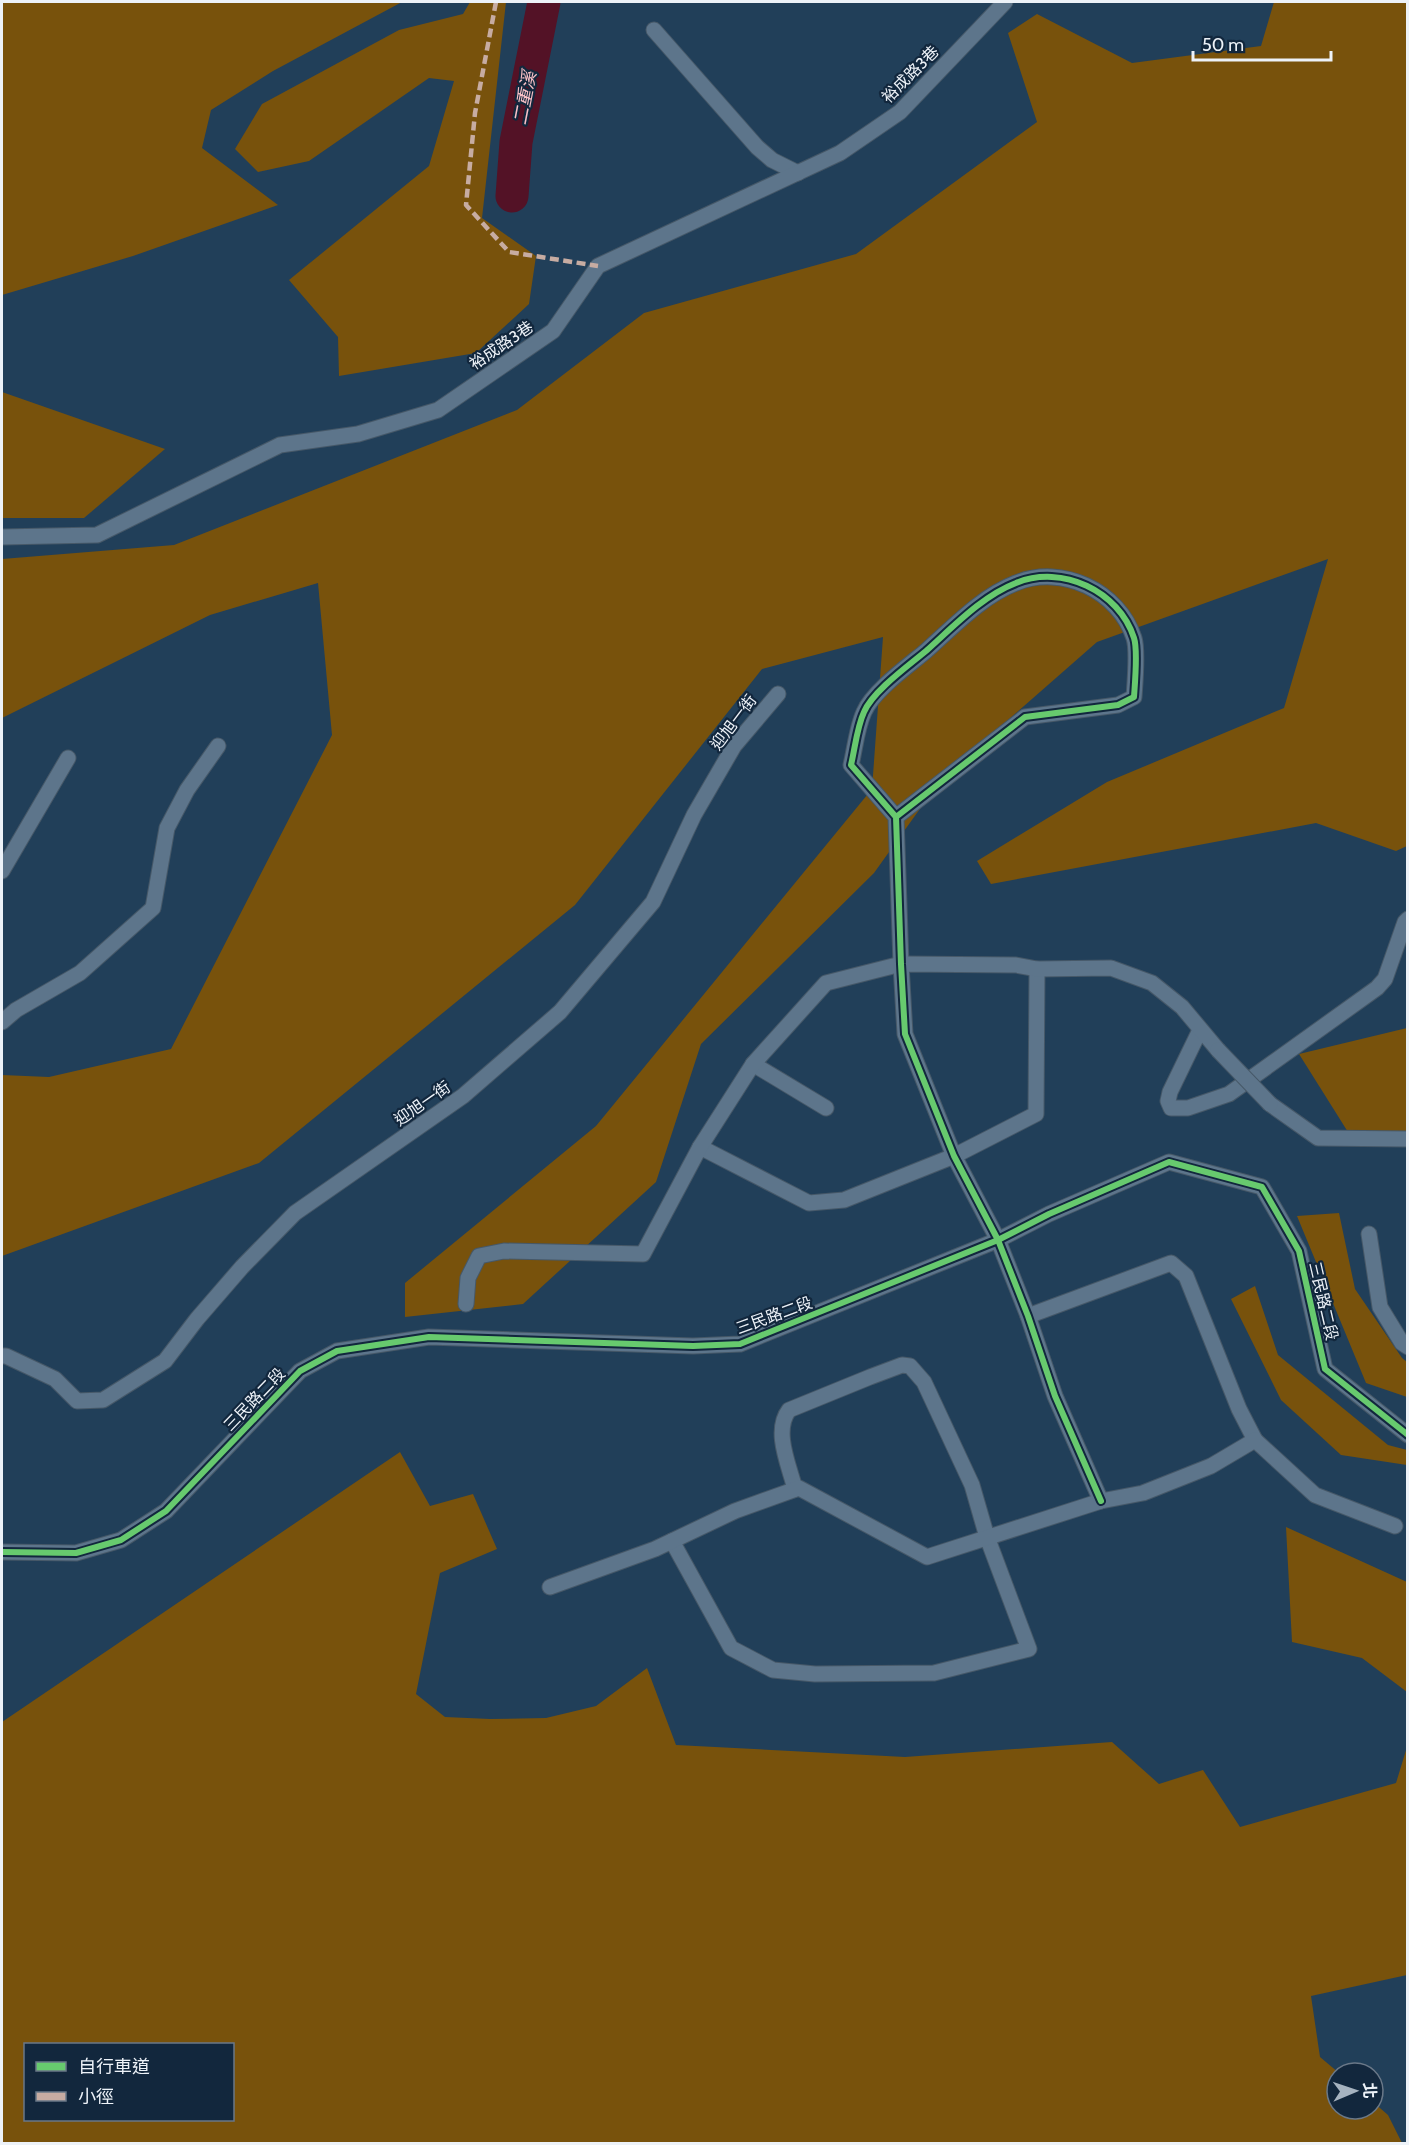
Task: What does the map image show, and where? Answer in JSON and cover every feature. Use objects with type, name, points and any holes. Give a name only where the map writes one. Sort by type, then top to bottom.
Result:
[{"type":"street","name":"裕成路3巷","points":[[2,537],[97,535],[280,445],[358,434],[438,410],[553,331],[598,266],[840,153],[900,112],[1005,2]]},
{"type":"street","points":[[654,30],[758,147],[772,160],[798,173]]},
{"type":"street","points":[[896,817],[1025,717],[1118,705],[1134,697],[1135,640],[1124,613],[1092,588],[1064,577],[1044,576],[1016,583],[981,603],[881,689],[864,711],[851,765],[896,817],[900,964],[905,1034],[954,1156],[998,1240],[1028,1316],[1055,1396],[1101,1501]]},
{"type":"street","name":"迎旭一街","points":[[2,1356],[55,1379],[77,1401],[103,1400],[165,1361],[197,1319],[242,1267],[295,1213],[463,1096],[560,1012],[653,902],[694,815],[734,746],[778,694]]},
{"type":"street","points":[[2,1022],[16,1010],[80,973],[153,908],[167,828],[187,790],[218,746]]},
{"type":"street","points":[[2,871],[68,758]]},
{"type":"street","points":[[1200,1030],[1170,1092],[1168,1101],[1171,1108],[1188,1108],[1229,1094],[1377,988],[1385,979],[1407,919]]},
{"type":"street","points":[[466,1304],[468,1278],[479,1256],[504,1251],[643,1254],[700,1147],[753,1064],[826,983],[900,964],[1016,965],[1037,969],[1111,968],[1152,983],[1182,1007],[1218,1050],[1270,1104],[1318,1138],[1407,1139]]},
{"type":"street","points":[[700,1147],[809,1203],[844,1200],[954,1156],[1036,1114],[1037,969]]},
{"type":"street","points":[[753,1064],[826,1108]]},
{"type":"street","name":"三民路二段","points":[[2,1552],[76,1553],[121,1540],[166,1511],[300,1371],[337,1351],[429,1338],[693,1346],[740,1344],[998,1240],[1049,1214],[1169,1162],[1262,1187],[1299,1251],[1325,1369],[1407,1436]]},
{"type":"street","points":[[1369,1234],[1380,1307],[1402,1343],[1407,1347]]},
{"type":"street","points":[[1028,1316],[1171,1263],[1186,1276],[1239,1409],[1255,1440],[1315,1495],[1395,1526]]},
{"type":"street","points":[[672,1541],[731,1648],[773,1670],[815,1674],[934,1673],[1029,1649],[987,1538],[972,1485],[924,1382],[910,1366],[902,1365],[880,1373],[789,1410],[783,1417],[781,1428],[795,1489]]},
{"type":"street","points":[[550,1587],[672,1541],[735,1511],[799,1488],[927,1557],[1101,1501],[1143,1493],[1211,1466],[1255,1440]]},
{"type":"shaded area","points":[[2,2],[402,2],[273,71],[211,110],[202,148],[278,205],[133,256],[2,295]]},
{"type":"shaded area","points":[[470,2],[506,2],[482,218],[536,256],[529,304],[476,353],[339,376],[338,337],[289,280],[429,166],[454,81],[429,78],[309,161],[258,172],[235,149],[262,104],[399,30],[463,14]]},
{"type":"shaded area","points":[[1274,2],[1407,2],[1407,846],[1396,851],[1316,823],[991,884],[977,861],[1107,782],[1284,708],[1328,559],[1097,642],[942,778],[874,873],[701,1044],[656,1182],[523,1304],[405,1317],[405,1283],[596,1126],[872,789],[883,637],[762,669],[575,905],[259,1163],[2,1256],[2,1075],[49,1077],[171,1049],[332,735],[318,583],[210,615],[2,718],[2,559],[174,545],[517,410],[644,313],[856,254],[1037,122],[1008,33],[1037,14],[1132,63],[1261,46]]},
{"type":"shaded area","points":[[2,392],[165,449],[84,518],[2,518]]},
{"type":"shaded area","points":[[1407,1028],[1407,1141],[1353,1140],[1299,1054]]},
{"type":"shaded area","points":[[1339,1213],[1355,1289],[1407,1362],[1407,1397],[1366,1383],[1297,1216]]},
{"type":"shaded area","points":[[1255,1286],[1278,1355],[1388,1445],[1407,1450],[1407,1465],[1341,1455],[1281,1400],[1231,1299]]},
{"type":"shaded area","points":[[400,1452],[430,1506],[473,1494],[497,1549],[440,1573],[416,1694],[445,1717],[546,1718],[596,1706],[647,1668],[676,1745],[905,1757],[1112,1742],[1159,1784],[1203,1770],[1240,1827],[1396,1783],[1407,1747],[1407,1975],[1311,1996],[1320,2057],[1325,2061],[1325,2121],[1385,2121],[1385,2112],[1402,2143],[2,2143],[2,1722]]},
{"type":"shaded area","points":[[1286,1527],[1407,1582],[1407,1692],[1362,1658],[1292,1642]]},
{"type":"waterway","name":"二重溪","points":[[512,196],[516,142],[544,2]]},
{"type":"marked path","points":[[496,2],[475,113],[466,205],[509,252],[598,266]]},
{"type":"cycle path","points":[[896,817],[1025,717],[1118,705],[1134,697],[1135,643],[1127,621],[1116,607],[1087,586],[1052,577],[1034,578],[1016,583],[991,596],[968,613],[875,696],[864,712],[851,765],[896,817],[905,1034],[954,1156],[998,1240],[1028,1316],[1055,1396],[1101,1501]]},
{"type":"cycle path","points":[[2,1552],[76,1553],[121,1540],[166,1511],[300,1371],[337,1351],[429,1337],[693,1346],[740,1344],[998,1240],[1049,1214],[1169,1162],[1262,1187],[1299,1251],[1325,1369],[1408,1435]]}]
